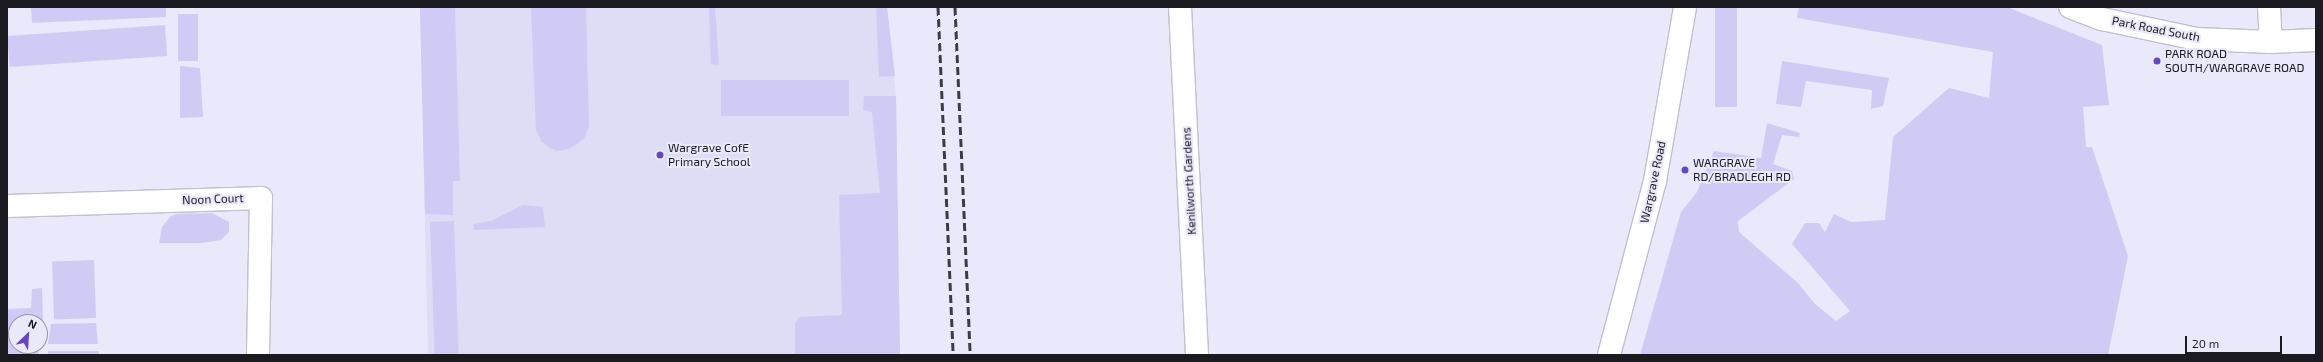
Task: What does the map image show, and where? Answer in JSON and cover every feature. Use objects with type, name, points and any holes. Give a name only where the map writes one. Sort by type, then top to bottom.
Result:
[{"type":"street","name":"Kenilworth Gardens","points":[[1180,7],[1197,355]]},
{"type":"street","name":"Wargrave Road","points":[[1609,355],[1655,182],[1686,7]]},
{"type":"street","name":"Park Road South","points":[[2070,7],[2102,19],[2198,39],[2271,42],[2316,40]]},
{"type":"street","points":[[2270,7],[2271,42]]},
{"type":"street","name":"Noon Court","points":[[7,206],[262,198],[258,355]]},
{"type":"shaded area","points":[[31,7],[166,7],[166,17],[32,23]]},
{"type":"shaded area","name":"Wargrave CofE Primary School","points":[[420,7],[887,7],[896,96],[900,355],[428,355]]},
{"type":"shaded area","points":[[420,7],[455,7],[460,181],[453,181],[453,215],[425,214]]},
{"type":"shaded area","points":[[531,7],[586,7],[589,127],[584,139],[569,149],[557,151],[550,148],[541,141],[536,130]]},
{"type":"shaded area","points":[[709,7],[715,7],[719,65],[711,64]]},
{"type":"shaded area","points":[[876,7],[887,7],[895,76],[879,77]]},
{"type":"shaded area","points":[[1715,7],[1737,7],[1737,107],[1715,107]]},
{"type":"shaded area","points":[[1799,7],[2007,7],[2102,45],[2109,105],[2083,107],[2086,147],[2092,147],[2128,256],[2108,355],[1640,355],[1681,212],[1697,192],[1714,151],[1761,158],[1767,123],[1800,133],[1799,137],[1782,135],[1773,164],[1792,171],[1794,179],[1738,221],[1739,232],[1798,283],[1815,304],[1836,321],[1850,311],[1792,244],[1805,223],[1819,223],[1825,232],[1834,214],[1851,222],[1885,220],[1893,137],[1949,88],[1989,98],[1993,52],[1797,18]]},
{"type":"shaded area","points":[[178,14],[198,14],[198,61],[178,61]]},
{"type":"shaded area","points":[[165,25],[167,56],[10,67],[7,36]]},
{"type":"shaded area","points":[[1782,61],[1889,78],[1883,106],[1871,109],[1872,90],[1806,81],[1801,107],[1776,104]]},
{"type":"shaded area","points":[[180,66],[200,68],[203,117],[180,118]]},
{"type":"shaded area","points":[[721,80],[849,80],[849,116],[721,116]]},
{"type":"shaded area","points":[[864,96],[896,96],[900,355],[795,355],[795,323],[799,317],[842,315],[839,195],[880,193],[872,112],[863,110]]},
{"type":"shaded area","points":[[523,205],[543,207],[545,227],[474,230],[473,224],[491,221]]},
{"type":"shaded area","points":[[212,213],[229,222],[229,232],[221,240],[202,243],[159,243],[162,227],[171,216],[177,214]]},
{"type":"shaded area","points":[[454,221],[459,355],[435,355],[430,222]]},
{"type":"shaded area","points":[[94,260],[96,318],[54,319],[52,261]]},
{"type":"shaded area","points":[[42,288],[43,314],[8,314],[8,354],[38,355],[7,355],[7,309],[31,308],[32,289]]},
{"type":"shaded area","points":[[96,323],[98,344],[48,344],[51,324]]},
{"type":"shaded area","points":[[48,351],[99,351],[99,355],[48,355]]},
{"type":"railway","points":[[938,7],[953,355]]},
{"type":"railway","points":[[955,7],[970,355]]},
{"type":"place","name":"PARK ROAD SOUTH/WARGRAVE ROAD","points":[[2157,61]]},
{"type":"place","name":"Wargrave CofE Primary School","points":[[660,155]]},
{"type":"place","name":"WARGRAVE RD/BRADLEGH RD","points":[[1685,170]]}]
